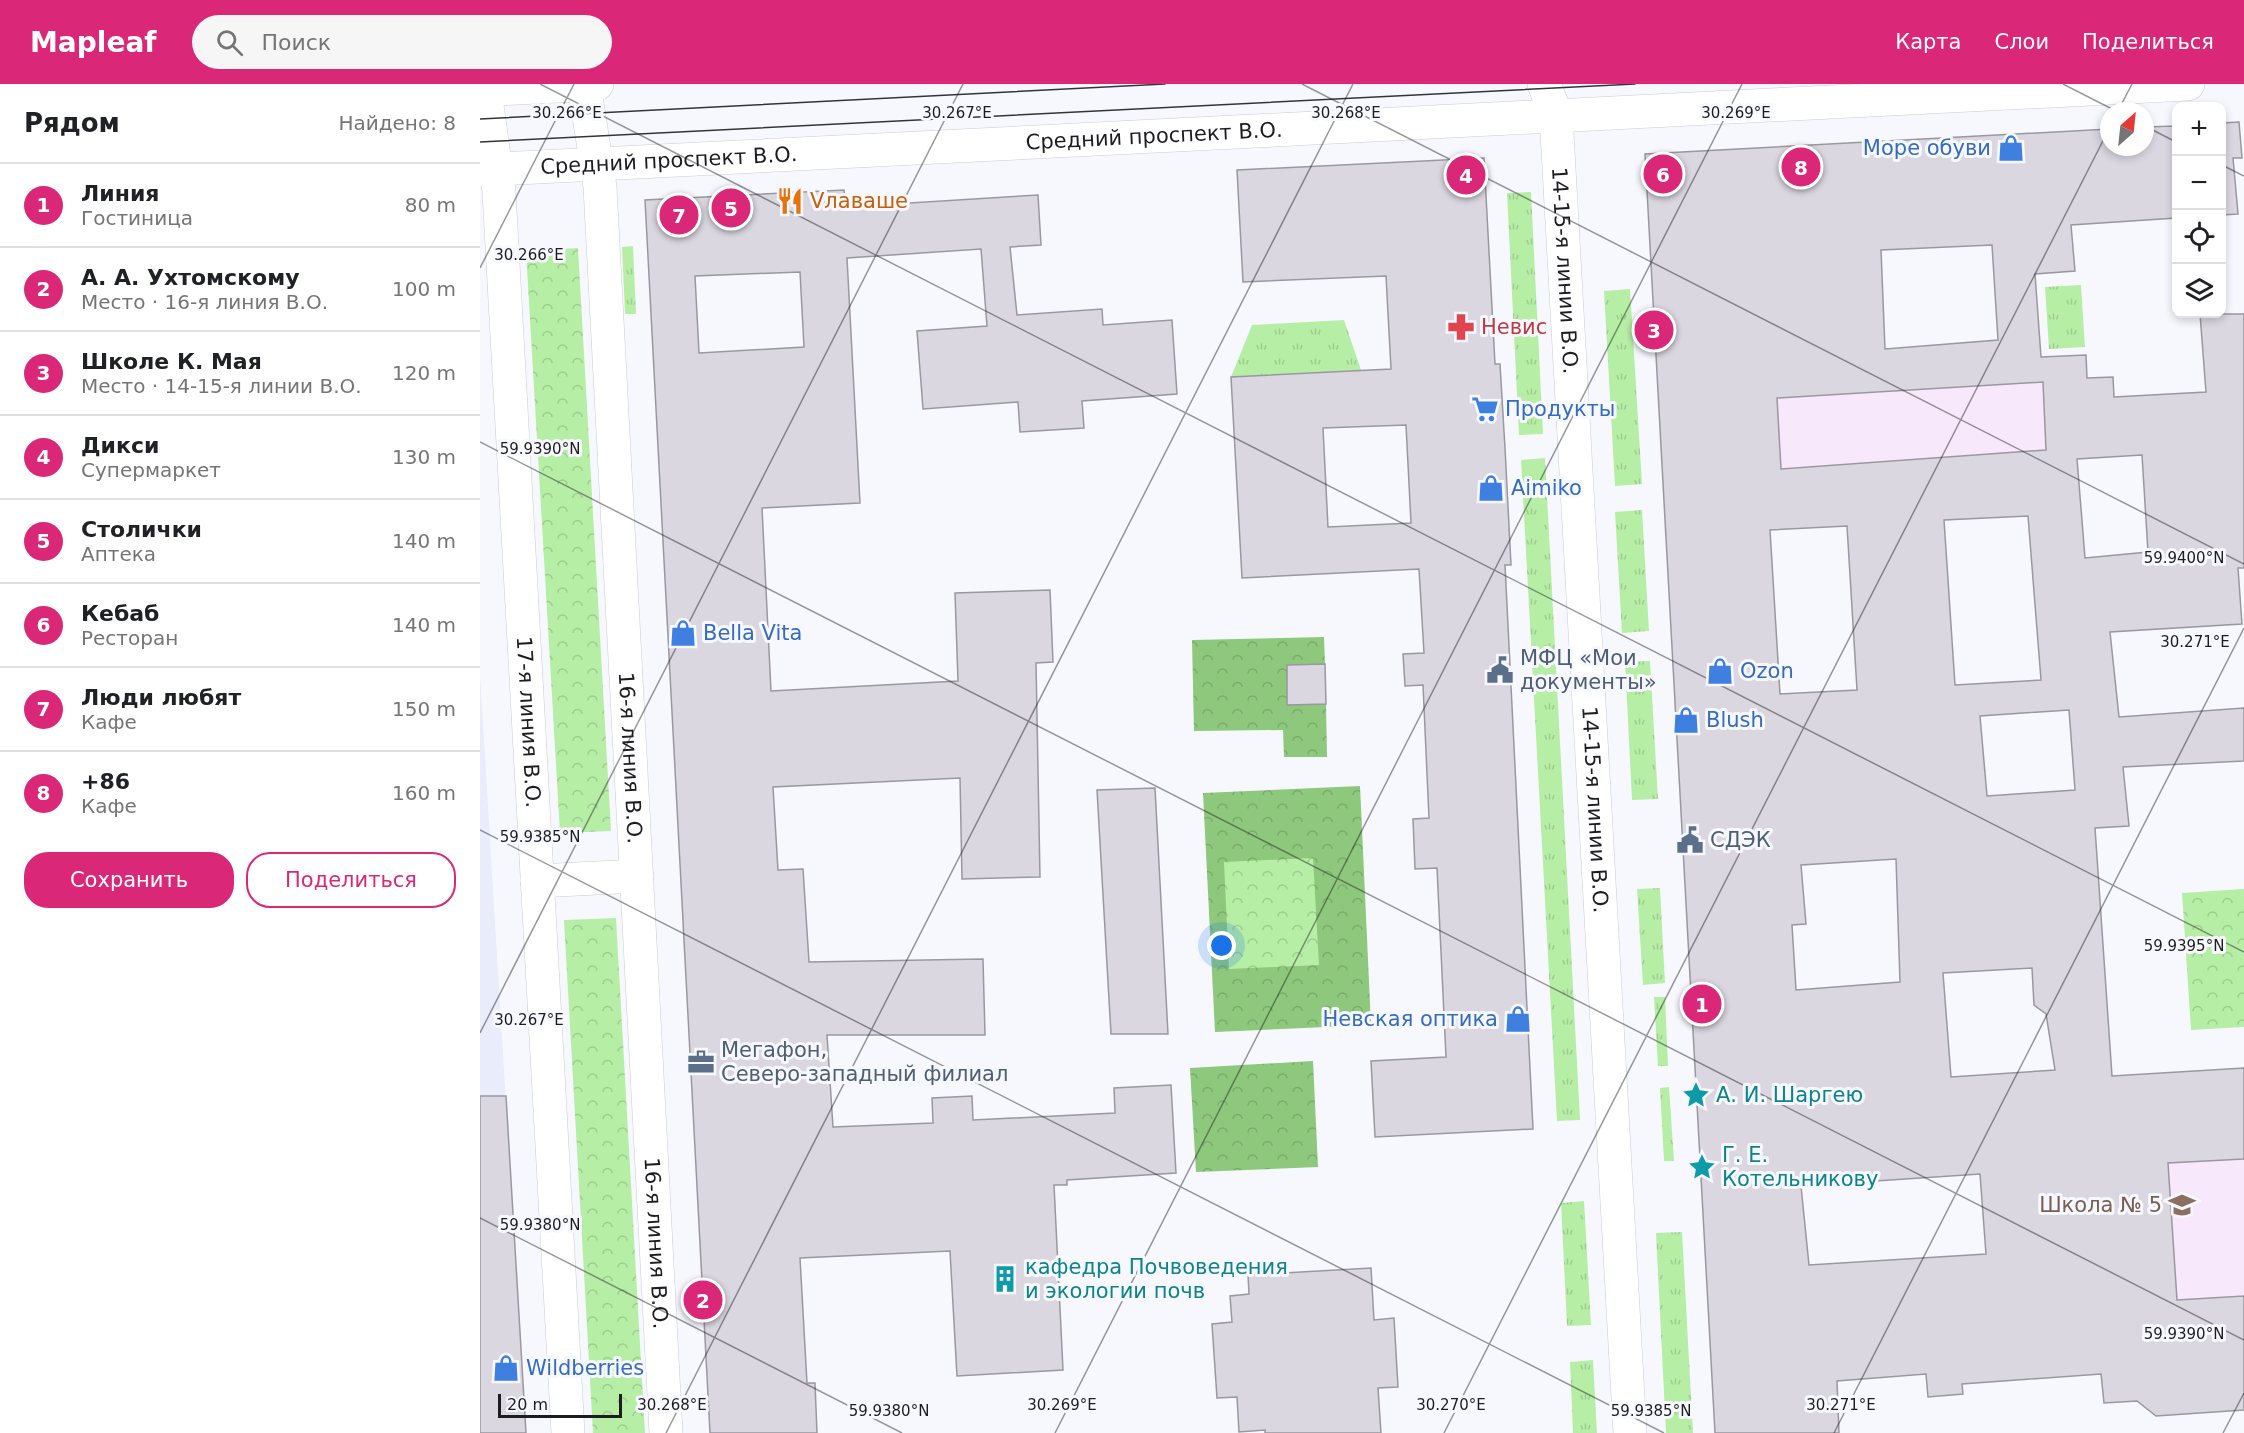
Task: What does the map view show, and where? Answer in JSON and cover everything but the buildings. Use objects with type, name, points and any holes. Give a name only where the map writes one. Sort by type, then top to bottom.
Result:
[{"type":"street","name":"16-я линия В.О.","points":[[584,84],[601,199],[666,1433]]},
{"type":"street","points":[[483,88],[597,84]]},
{"type":"street","points":[[1544,84],[1556,115]]},
{"type":"street","points":[[1556,115],[1569,84]]},
{"type":"street","name":"Средний проспект В.О.","points":[[488,169],[2188,84]]},
{"type":"street","name":"17-я линия В.О.","points":[[483,88],[488,169],[499,192],[568,1433]]},
{"type":"street","name":"14-15-я линии В.О.","points":[[1556,115],[1630,1433]]},
{"type":"street","points":[[537,880],[637,876]]},
{"type":"shaded area","points":[[1653,286],[1837,395],[2043,382],[2046,450],[2077,449],[2081,513],[1665,536]]},
{"type":"shaded area","points":[[480,675],[521,1351],[480,1353]]},
{"type":"shaded area","name":"Школа № 5","points":[[2244,1068],[2244,1356],[2131,1363],[2112,1076]]},
{"type":"green space","points":[[1531,192],[1543,434],[1519,435],[1507,193]]},
{"type":"green space","points":[[633,246],[636,314],[625,314],[622,247]]},
{"type":"green space","points":[[578,248],[611,831],[560,833],[526,251]]},
{"type":"green space","points":[[2081,285],[2085,347],[2049,349],[2045,287]]},
{"type":"green space","points":[[1630,289],[1642,484],[1615,486],[1604,291]]},
{"type":"green space","points":[[1344,320],[1361,370],[1231,377],[1252,325]]},
{"type":"green space","points":[[1545,458],[1580,1120],[1557,1121],[1521,460]]},
{"type":"green space","points":[[1642,510],[1649,631],[1622,633],[1615,512]]},
{"type":"green space","points":[[1324,637],[1325,664],[1287,665],[1287,704],[1326,704],[1327,757],[1284,757],[1283,730],[1194,731],[1192,640]]},
{"type":"green space","points":[[1650,661],[1658,799],[1632,800],[1625,662]]},
{"type":"green space","points":[[1360,786],[1371,1025],[1215,1032],[1203,793]]},
{"type":"green space","points":[[1313,858],[1319,965],[1229,969],[1224,862]]},
{"type":"green space","points":[[1660,888],[1665,983],[1643,985],[1637,889]]},
{"type":"green space","points":[[2244,889],[2244,1027],[2191,1030],[2182,893]]},
{"type":"green space","points":[[616,918],[645,1433],[593,1433],[564,920]]},
{"type":"green space","points":[[1654,997],[1665,997],[1668,1066],[1658,1066]]},
{"type":"green space","points":[[1313,1061],[1318,1167],[1196,1172],[1190,1068]]},
{"type":"green space","points":[[1669,1087],[1674,1161],[1664,1161],[1660,1088]]},
{"type":"green space","points":[[1584,1201],[1591,1325],[1567,1326],[1561,1203]]},
{"type":"green space","points":[[1682,1232],[1693,1433],[1666,1433],[1656,1233]]},
{"type":"green space","points":[[1593,1360],[1597,1433],[1573,1433],[1570,1362]]},
{"type":"tram line","points":[[480,119],[1165,84]]},
{"type":"tram line","points":[[480,142],[1635,84]]},
{"type":"place","name":"Море обуви","points":[[2011,148]]},
{"type":"place","name":"+86","points":[[1801,167]]},
{"type":"place","name":"Кебаб","points":[[1663,174]]},
{"type":"place","name":"Дикси","points":[[1466,175]]},
{"type":"place","name":"Vлаваше","points":[[790,201]]},
{"type":"place","name":"Столички","points":[[731,208]]},
{"type":"place","name":"Люди любят","points":[[679,215]]},
{"type":"place","name":"Невис","points":[[1461,327]]},
{"type":"place","name":"Школе К. Мая","points":[[1654,330]]},
{"type":"place","name":"Продукты","points":[[1485,409]]},
{"type":"place","name":"Aimiko","points":[[1491,488]]},
{"type":"place","name":"Bella Vita","points":[[683,633]]},
{"type":"place","name":"МФЦ «Мои документы»","points":[[1500,670]]},
{"type":"place","name":"Ozon","points":[[1720,671]]},
{"type":"place","name":"Blush","points":[[1686,720]]},
{"type":"place","name":"СДЭК","points":[[1690,840]]},
{"type":"place","name":"Линия","points":[[1702,1004]]},
{"type":"place","name":"Невская оптика","points":[[1518,1019]]},
{"type":"place","name":"Мегафон, Северо-западный филиал","points":[[701,1062]]},
{"type":"place","name":"А. И. Шаргею","points":[[1696,1095]]},
{"type":"place","name":"Г. Е. Котельникову","points":[[1702,1167]]},
{"type":"place","name":"Школа № 5","points":[[2182,1205]]},
{"type":"place","name":"кафедра Почвоведения и экологии почв","points":[[1005,1279]]},
{"type":"place","name":"А. А. Ухтомскому","points":[[703,1300]]},
{"type":"place","name":"Wildberries","points":[[506,1368]]}]
